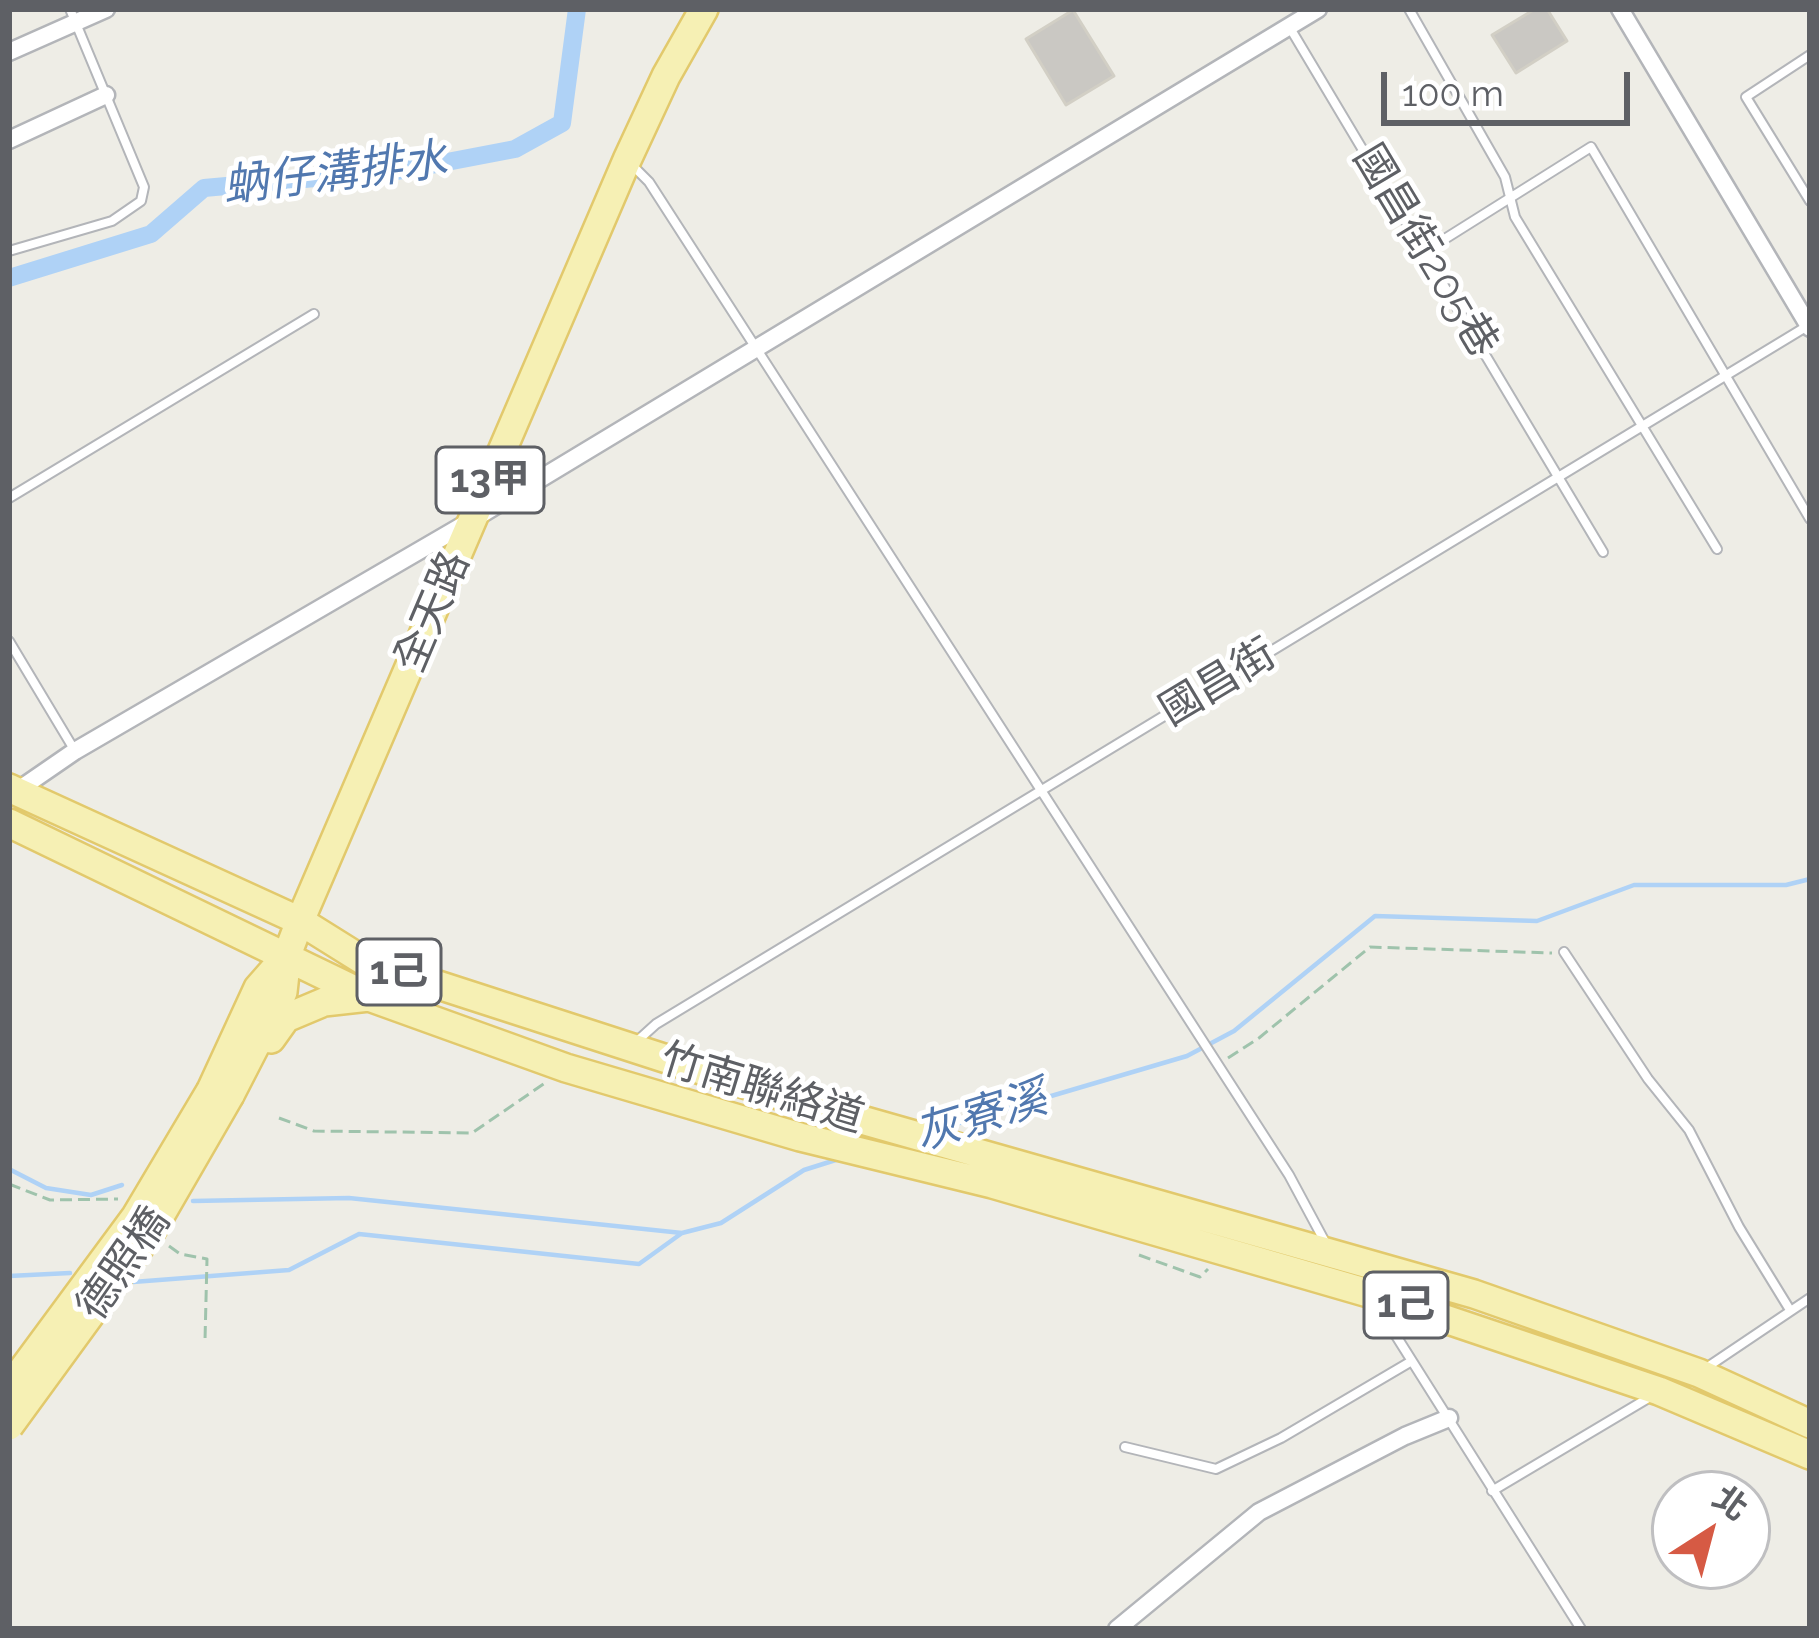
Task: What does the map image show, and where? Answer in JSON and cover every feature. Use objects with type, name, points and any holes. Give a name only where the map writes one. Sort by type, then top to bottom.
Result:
[{"type":"main road","name":"全天路","points":[[286,956],[627,160],[665,76],[704,9]]},
{"type":"main road","name":"竹南聯絡道","points":[[11,793],[300,921],[364,961],[809,1105],[1221,1250],[1362,1286],[1659,1391],[1810,1455]]},
{"type":"main road","name":"竹南聯絡道","points":[[9,823],[369,997],[566,1067],[800,1137],[998,1171],[1496,1301],[1699,1373],[1810,1424]]},
{"type":"main road","name":"13甲","points":[[220,1092],[258,988],[286,956]]},
{"type":"main road","points":[[220,1092],[286,1018],[324,1002],[369,997]]},
{"type":"main road","name":"德照橋","points":[[9,1388],[220,1092]]},
{"type":"main road","name":"德照橋","points":[[9,1426],[152,1230],[220,1092]]},
{"type":"street","points":[[9,52],[74,16],[106,9]]},
{"type":"street","points":[[11,793],[1318,9]]},
{"type":"street","points":[[1620,9],[1809,326]]},
{"type":"street","points":[[9,140],[106,94]]},
{"type":"street","points":[[1118,1629],[1259,1512],[1449,1418]]},
{"type":"lane","points":[[1408,9],[1505,177],[1515,217],[1718,549]]},
{"type":"lane","points":[[9,251],[112,221],[141,201],[144,187],[74,16]]},
{"type":"lane","name":"國昌街205巷","points":[[1289,27],[1603,552]]},
{"type":"lane","points":[[1810,55],[1746,97],[1810,201]]},
{"type":"lane","points":[[1424,252],[1591,147],[1810,519]]},
{"type":"lane","points":[[627,160],[649,182],[1288,1174],[1336,1257]]},
{"type":"lane","points":[[9,497],[314,314]]},
{"type":"lane","name":"國昌街","points":[[630,1048],[656,1024],[1809,326]]},
{"type":"lane","points":[[9,641],[75,751]]},
{"type":"lane","points":[[1564,952],[1648,1078],[1689,1130],[1739,1227],[1790,1310]]},
{"type":"lane","points":[[1362,1286],[1580,1629]]},
{"type":"lane","points":[[1492,1492],[1659,1391],[1699,1373],[1810,1298]]},
{"type":"lane","points":[[1125,1447],[1216,1469],[1281,1438],[1410,1362]]},
{"type":"path","points":[[1217,1066],[1259,1038],[1370,947],[1564,952]]},
{"type":"path","points":[[279,1118],[314,1131],[472,1133],[566,1067]]},
{"type":"path","points":[[1139,1255],[1200,1276],[1221,1250]]},
{"type":"path","points":[[205,1340],[207,1265]]},
{"type":"building","points":[[1535,9],[1547,9],[1567,41],[1516,73],[1492,35]]},
{"type":"building","points":[[1073,10],[1114,76],[1066,105],[1026,39]]},
{"type":"waterway","name":"蚋仔溝排水","points":[[9,278],[151,234],[204,188],[405,170],[515,149],[562,123],[577,9]]},
{"type":"waterway","name":"灰寮溪","points":[[939,1129],[1187,1056],[1234,1031],[1375,916],[1537,921],[1634,885],[1786,885],[1810,879]]},
{"type":"waterway","name":"灰寮溪","points":[[133,1282],[289,1270],[359,1234],[639,1264],[682,1233],[721,1223],[804,1170],[842,1158]]},
{"type":"waterway","points":[[9,1169],[46,1188],[91,1195],[122,1185]]},
{"type":"waterway","points":[[193,1201],[349,1198],[682,1233]]},
{"type":"waterway","name":"灰寮溪","points":[[9,1276],[70,1273]]}]
